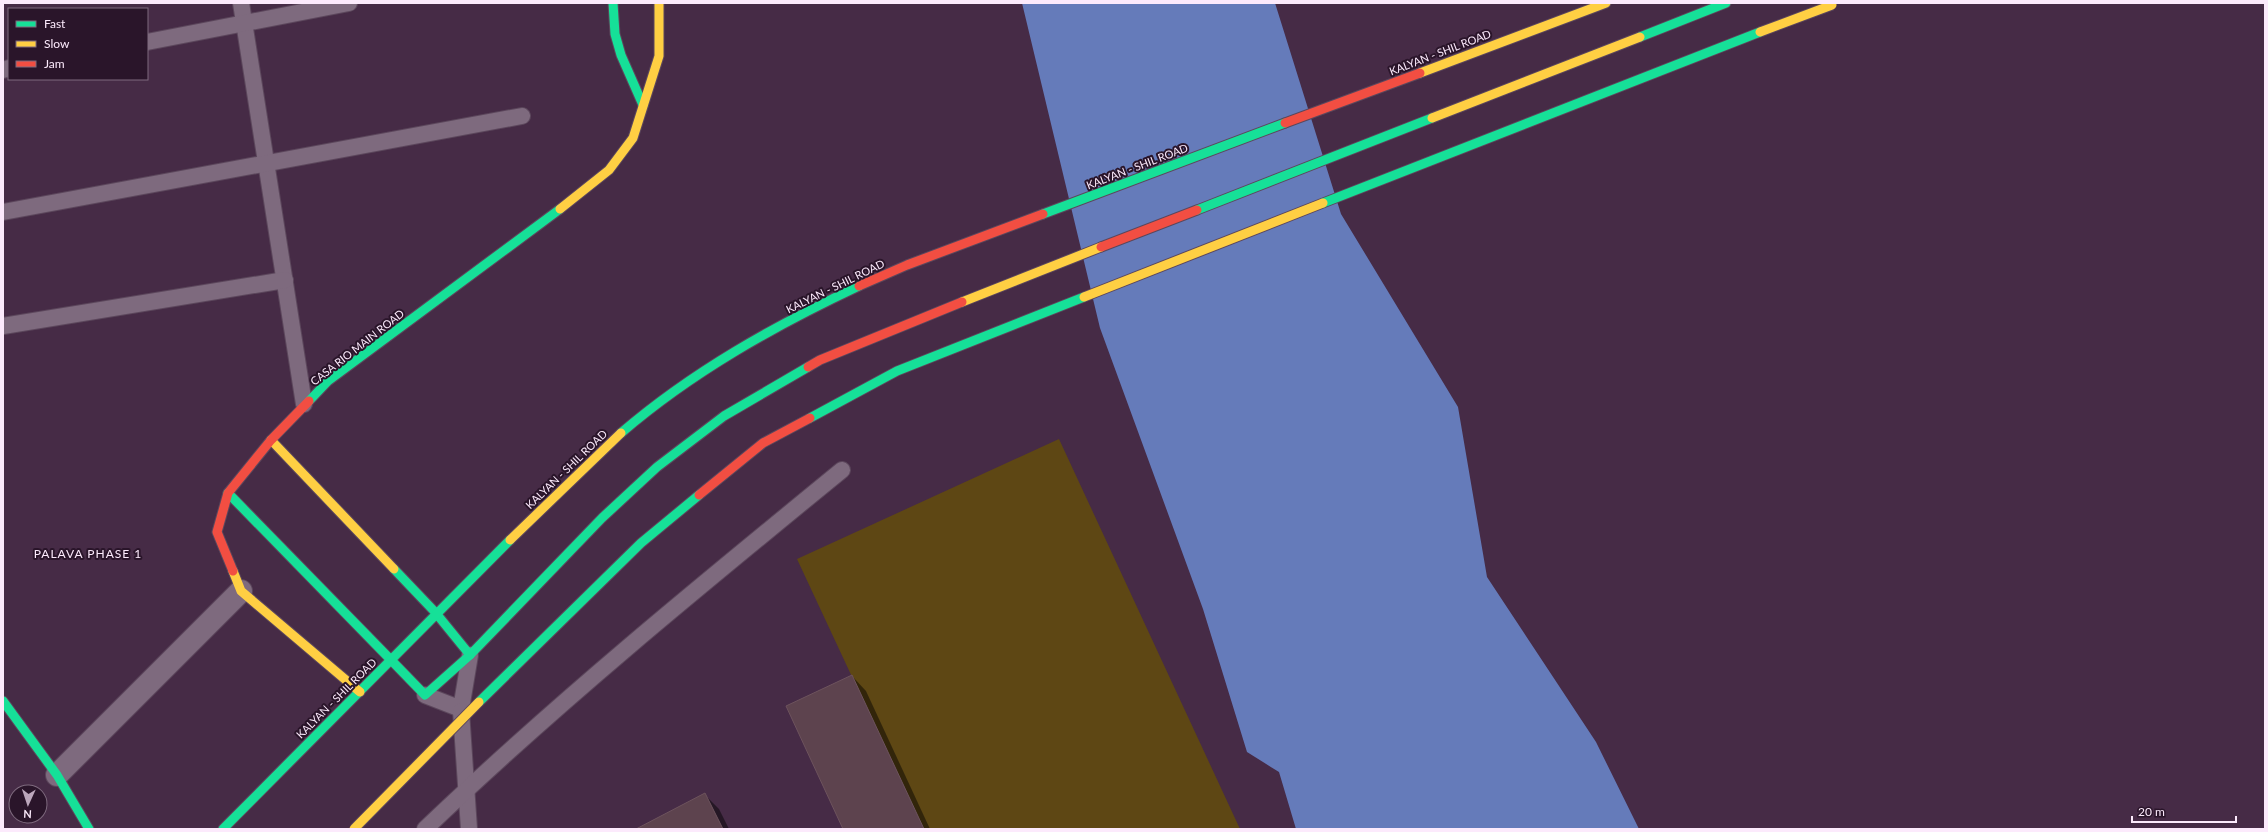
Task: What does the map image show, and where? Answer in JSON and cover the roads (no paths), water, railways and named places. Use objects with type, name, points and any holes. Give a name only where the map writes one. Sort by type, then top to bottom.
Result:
[{"type":"main road","points":[[613,3],[615,34],[621,56],[643,104]]},
{"type":"main road","name":"CASA RIO MAIN ROAD","points":[[360,692],[241,591],[217,532],[228,493],[271,440],[304,404],[328,381],[587,189],[609,170],[633,138],[659,56],[659,3]]},
{"type":"main road","name":"KALYAN - SHIL ROAD","points":[[223,829],[360,692],[435,612],[625,429],[696,374],[801,314],[849,290],[907,265],[1606,3]]},
{"type":"main road","points":[[228,493],[425,695],[470,655],[613,508],[657,466],[724,416],[820,360],[931,314],[1726,3]]},
{"type":"main road","points":[[354,829],[466,714],[641,543],[763,443],[897,371],[1535,119],[1834,4]]},
{"type":"main road","points":[[271,440],[435,612],[470,655]]},
{"type":"main road","points":[[3,701],[57,775],[89,829]]},
{"type":"street","points":[[57,775],[241,591]]},
{"type":"lane","points":[[241,3],[304,404]]},
{"type":"lane","points":[[148,42],[349,3]]},
{"type":"lane","points":[[3,212],[522,116]]},
{"type":"lane","points":[[3,326],[285,280]]},
{"type":"lane","points":[[425,829],[467,789],[679,604],[842,470]]},
{"type":"lane","points":[[469,829],[461,709],[470,655]]},
{"type":"lane","points":[[425,695],[461,709]]},
{"type":"water","points":[[1022,3],[1275,3],[1341,214],[1458,407],[1487,577],[1596,742],[1639,829],[1296,829],[1279,772],[1247,752],[1203,609],[1100,328]]},
{"type":"district","name":"PALAVA PHASE 1","points":[[88,553]]}]
